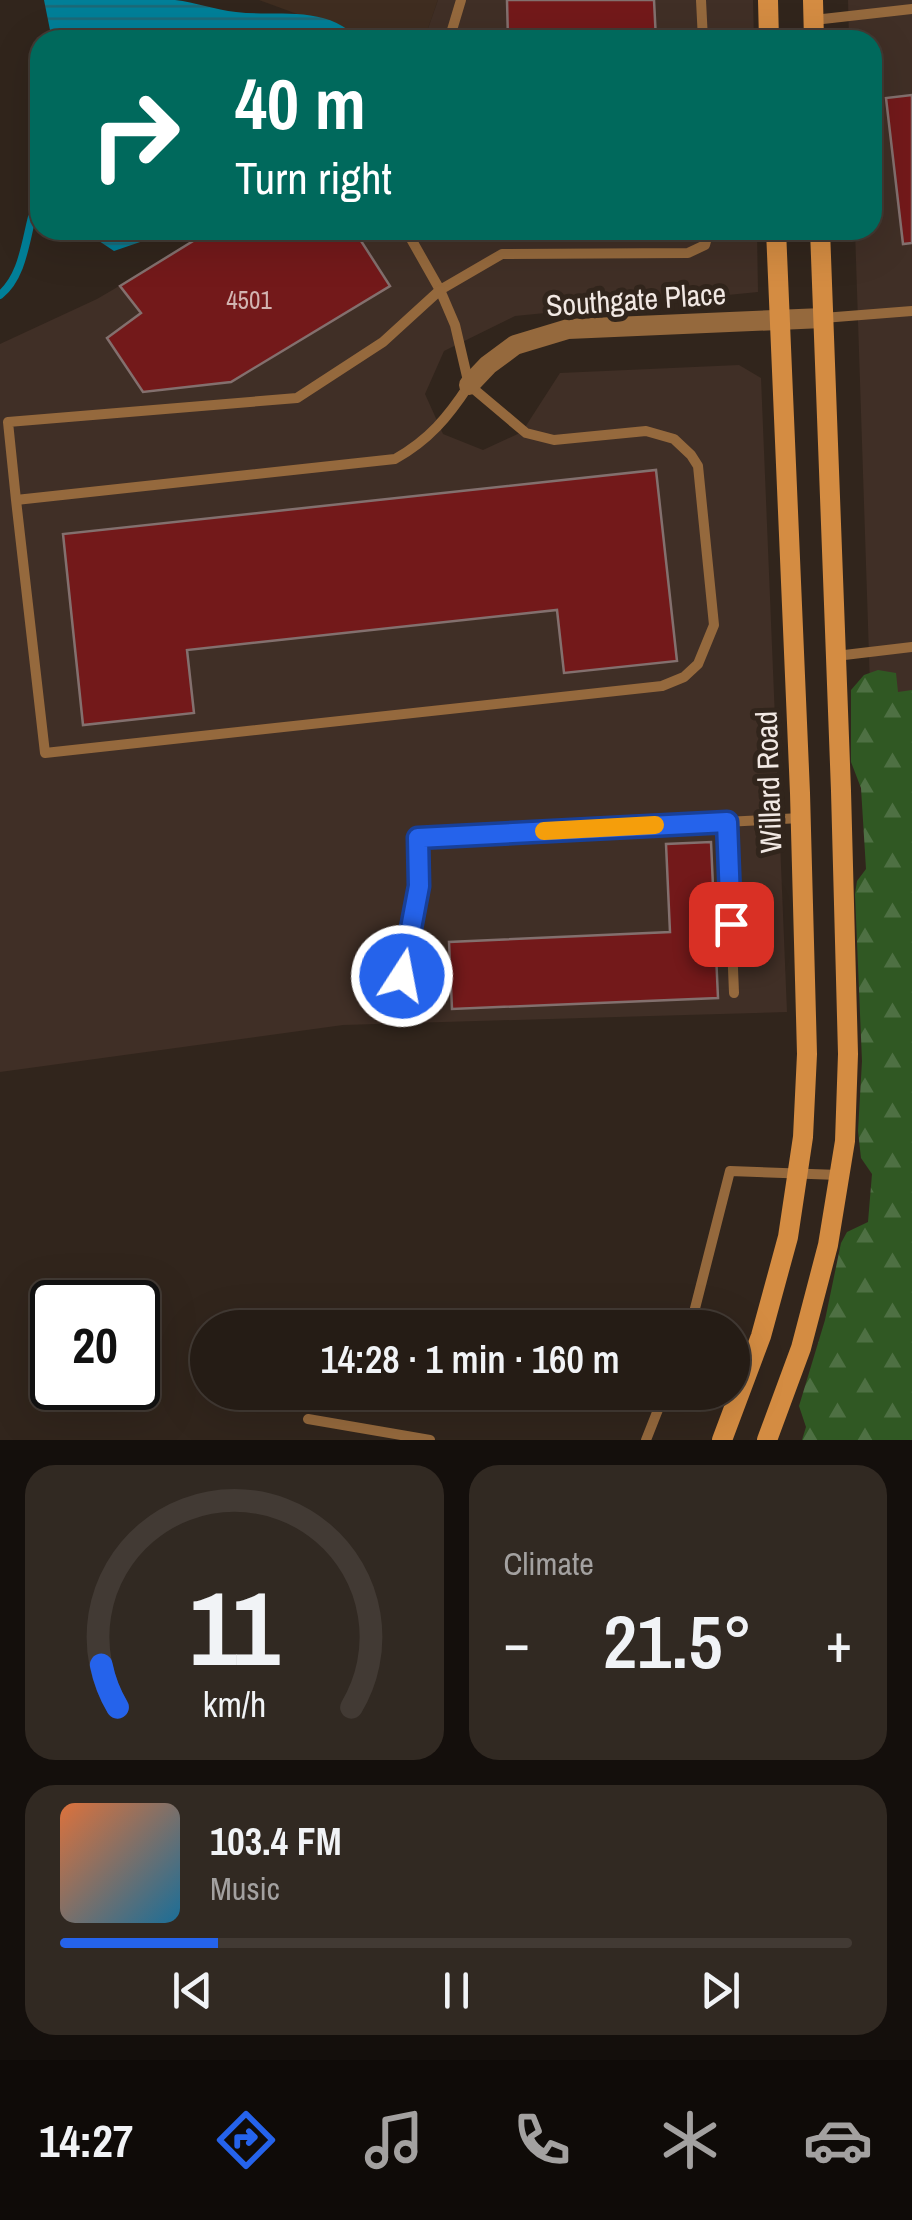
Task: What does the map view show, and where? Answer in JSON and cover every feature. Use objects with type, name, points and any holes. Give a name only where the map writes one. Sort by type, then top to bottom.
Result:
[{"type":"main road","points":[[768,0],[770,30]]},
{"type":"main road","name":"Willard Road","points":[[722,1440],[761,1336],[788,1236],[804,1136],[807,1054],[800,818],[776,240]]},
{"type":"main road","points":[[767,1440],[801,1348],[828,1246],[845,1141],[848,1054],[820,240]]},
{"type":"street","name":"Southgate Place","points":[[468,384],[516,345],[568,329],[823,318]]},
{"type":"lane","points":[[452,30],[461,0]]},
{"type":"lane","points":[[701,0],[702,30]]},
{"type":"lane","points":[[813,20],[912,9]]},
{"type":"lane","points":[[412,240],[440,290],[455,325],[468,384],[526,433],[541,438],[646,431],[674,439],[692,455],[701,480],[714,625],[698,664],[662,686],[45,753],[8,422],[298,398],[383,342],[440,290],[502,254],[688,253],[705,245],[706,240]]},
{"type":"lane","points":[[823,318],[912,311]]},
{"type":"lane","points":[[16,500],[395,459],[421,445],[447,418],[468,384]]},
{"type":"lane","points":[[836,656],[912,647]]},
{"type":"lane","points":[[402,976],[419,886],[418,838],[800,818]]},
{"type":"lane","points":[[727,822],[734,993]]},
{"type":"lane","points":[[695,1310],[730,1170],[839,1175]]},
{"type":"lane","points":[[646,1440],[658,1410]]},
{"type":"lane","points":[[308,1419],[430,1440]]},
{"type":"shaded area","points":[[259,0],[438,0],[428,30],[341,30]]},
{"type":"shaded area","points":[[438,0],[753,0],[754,30],[428,30]]},
{"type":"shaded area","points":[[848,0],[912,0],[912,712],[871,716],[855,240],[882,240],[882,30],[849,30]]},
{"type":"shaded area","points":[[198,240],[757,240],[758,292],[515,316],[444,351],[425,394],[443,434],[483,450],[522,432],[560,373],[739,365],[761,378],[787,1012],[343,1025],[0,1072],[0,344],[97,299]]},
{"type":"green space","points":[[878,670],[896,673],[898,692],[912,690],[912,1440],[802,1440],[806,1427],[799,1406],[825,1320],[841,1243],[847,1232],[868,1222],[872,1174],[861,1158],[858,1131],[862,1061],[855,894],[857,881],[866,869],[861,788],[851,762],[851,690],[864,675]]},
{"type":"water","points":[[44,0],[175,0],[236,12],[301,14],[332,21],[347,30],[50,30]]},
{"type":"water","points":[[99,240],[146,240],[114,251]]},
{"type":"building","points":[[507,0],[654,0],[656,30],[508,30]]},
{"type":"building","points":[[912,95],[912,243],[903,244],[886,98]]},
{"type":"building","points":[[195,240],[360,240],[390,286],[231,382],[143,392],[107,338],[141,313],[120,286]]},
{"type":"building","points":[[656,470],[677,661],[564,673],[557,610],[187,650],[194,713],[83,725],[63,534]]},
{"type":"building","points":[[711,842],[718,998],[452,1009],[449,942],[670,932],[666,844]]},
{"type":"waterway","points":[[0,295],[18,270],[30,226]]},
{"type":"slow traffic","points":[[544,831],[655,825]]},
{"type":"route","points":[[402,976],[419,886],[418,838],[727,822],[731,924]]}]
